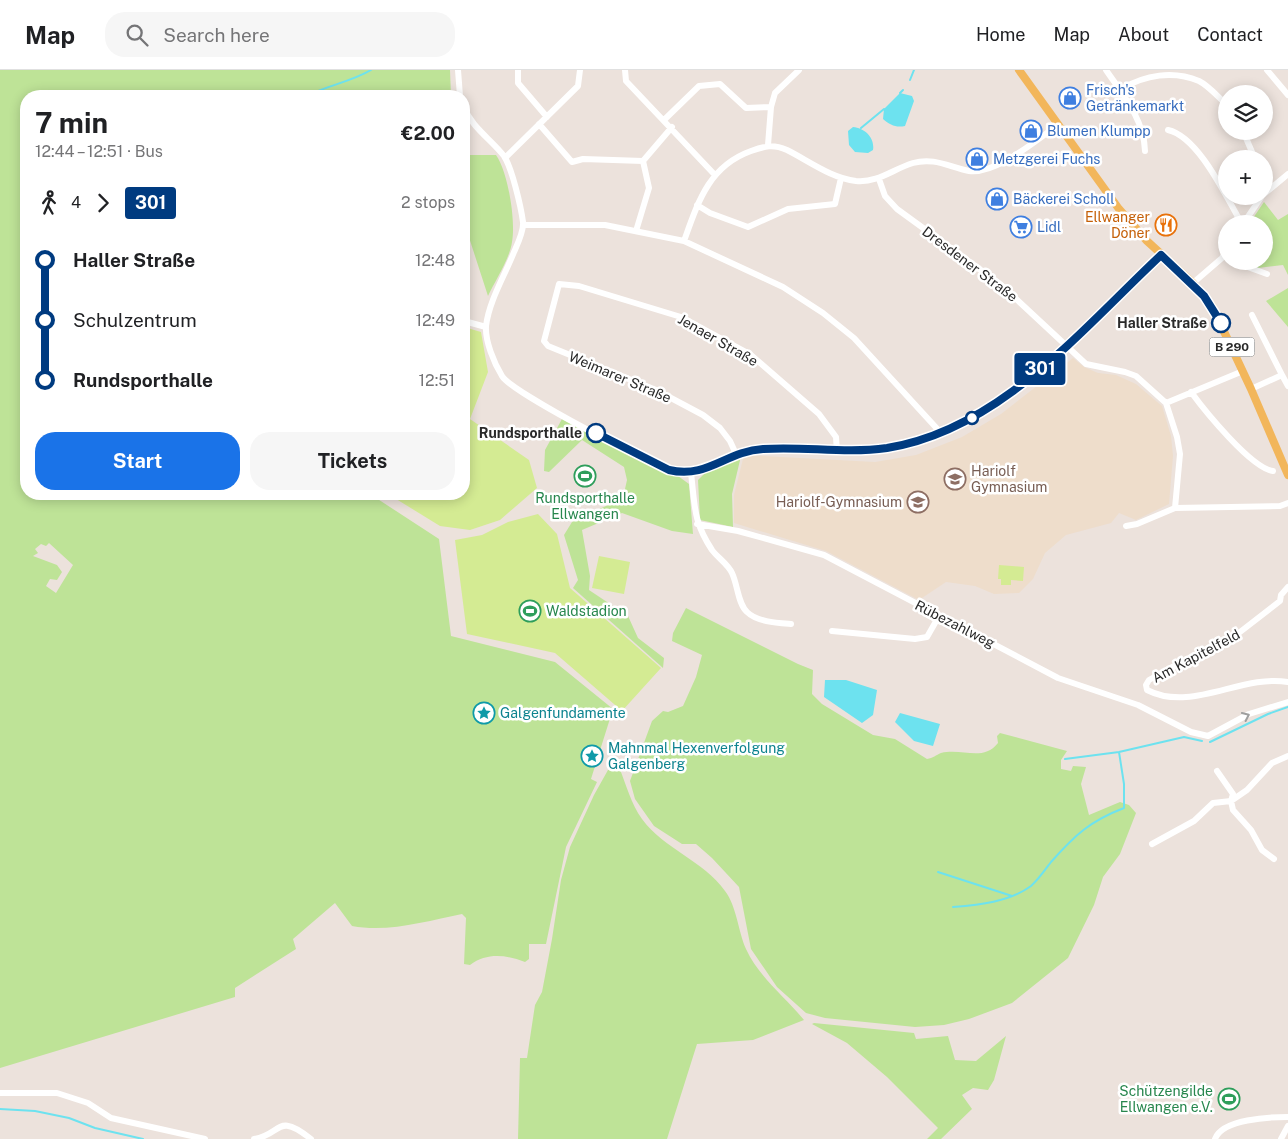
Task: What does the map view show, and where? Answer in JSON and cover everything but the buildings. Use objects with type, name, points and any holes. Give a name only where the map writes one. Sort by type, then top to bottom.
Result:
[{"type":"main road","name":"B 290","points":[[1022,71],[1102,188],[1137,231],[1192,283],[1218,317],[1252,389],[1288,474]]},
{"type":"street","points":[[458,70],[460,90]]},
{"type":"street","points":[[518,70],[518,83],[546,117]]},
{"type":"street","points":[[505,158],[578,86],[580,70]]},
{"type":"street","points":[[625,70],[626,81],[672,127],[714,174]]},
{"type":"street","points":[[768,144],[771,107],[775,93],[800,70]]},
{"type":"street","points":[[1106,70],[1121,89],[1142,131],[1145,151]]},
{"type":"street","points":[[1267,70],[1288,95]]},
{"type":"street","points":[[1121,89],[1136,80],[1153,75],[1173,74],[1200,81],[1218,97]]},
{"type":"street","points":[[664,120],[699,86],[720,84],[746,108],[771,107]]},
{"type":"street","points":[[470,117],[476,127],[505,158],[524,225],[486,327],[496,364],[504,380],[542,407],[669,470],[692,473],[736,454],[761,449],[788,448],[837,452],[888,448],[941,433],[977,416],[1067,346],[1161,255]]},
{"type":"street","points":[[539,124],[572,162],[583,159],[643,161]]},
{"type":"street","points":[[684,241],[697,205],[714,174],[736,156],[768,144],[785,149],[841,178],[858,181],[879,179],[913,163],[926,161],[941,162],[968,170],[984,170],[999,165],[1058,125]]},
{"type":"street","points":[[643,161],[672,127]]},
{"type":"street","points":[[1168,130],[1178,132],[1203,158],[1237,215]]},
{"type":"street","points":[[636,231],[649,188],[643,161]]},
{"type":"street","points":[[1273,186],[1288,174]]},
{"type":"street","points":[[697,205],[710,213],[748,227],[788,209],[834,204],[841,178]]},
{"type":"street","name":"Dresdener Straße","points":[[879,179],[885,196],[897,209],[1000,284],[1086,364],[1136,376],[1166,403]]},
{"type":"street","points":[[524,225],[605,225],[684,241],[783,287],[823,313],[854,338],[941,433]]},
{"type":"street","points":[[1192,283],[1218,264]]},
{"type":"street","points":[[1256,270],[1267,274]]},
{"type":"street","name":"Jenaer Straße","points":[[559,284],[579,286],[681,317],[751,355],[819,414],[836,437],[837,452]]},
{"type":"street","name":"Weimarer Straße","points":[[559,284],[544,341],[548,346],[656,390],[703,415],[720,428],[730,441],[736,454]]},
{"type":"street","points":[[1252,315],[1288,386]]},
{"type":"street","points":[[470,323],[486,327]]},
{"type":"street","points":[[1174,508],[1180,454],[1166,403],[1243,372]]},
{"type":"street","points":[[1252,389],[1282,375]]},
{"type":"street","points":[[1190,392],[1218,426],[1244,452],[1265,469],[1273,471]]},
{"type":"street","points":[[692,473],[697,524],[715,554],[731,571],[740,593],[740,604],[748,614],[770,622],[791,624]]},
{"type":"street","points":[[1126,526],[1137,524],[1174,508],[1280,506],[1288,503]]},
{"type":"street","name":"Rübezahlweg","points":[[697,524],[738,531],[824,555],[1058,678],[1138,705],[1191,732],[1208,736],[1249,714],[1288,702]]},
{"type":"street","name":"Am Kapitelfeld","points":[[1288,587],[1281,594],[1280,600],[1239,633],[1210,651],[1172,667],[1149,680],[1146,684],[1148,690],[1157,694],[1174,697],[1197,696],[1253,682],[1288,682]]},
{"type":"street","points":[[832,631],[915,639],[927,637],[939,616]]},
{"type":"street","points":[[1152,844],[1194,821],[1214,804],[1231,800],[1247,790],[1272,763],[1288,756]]},
{"type":"street","points":[[1217,771],[1233,794],[1231,800],[1233,810],[1251,830],[1262,850],[1274,859]]},
{"type":"street","points":[[0,1093],[57,1093],[88,1103],[112,1118],[205,1139]]},
{"type":"street","points":[[1215,1139],[1225,1128],[1237,1123],[1288,1117]]},
{"type":"street","points":[[254,1139],[261,1138],[277,1126],[288,1125],[311,1139]]},
{"type":"street","points":[[1282,1139],[1288,1126]]},
{"type":"shaded area","name":"Hariolf Gymnasium","points":[[1073,358],[1084,367],[1098,373],[1116,375],[1136,384],[1162,406],[1171,436],[1173,456],[1169,504],[1136,520],[1119,513],[1111,523],[1066,535],[1045,553],[1033,579],[1019,593],[994,594],[975,586],[946,582],[919,600],[826,551],[734,523],[734,495],[744,455],[875,462],[916,455],[962,437],[1001,414]]},
{"type":"green space","points":[[0,70],[450,70],[451,90],[20,90],[20,500],[379,500],[439,539],[451,636],[555,662],[613,709],[591,779],[597,782],[566,847],[546,944],[529,944],[529,959],[525,962],[504,956],[490,956],[470,965],[464,964],[466,918],[462,914],[407,925],[366,928],[352,926],[335,903],[293,939],[296,949],[235,988],[235,997],[0,1068]],"holes":[[[49,543],[73,565],[56,593],[46,586],[50,579],[57,580],[62,572],[57,565],[33,556],[38,553],[35,549],[41,544],[46,546]]]},
{"type":"green space","points":[[470,155],[496,155],[504,173],[512,210],[513,233],[511,248],[488,296],[470,240]]},
{"type":"green space","points":[[1262,205],[1266,205],[1278,220],[1288,214],[1288,275],[1283,265],[1273,266],[1273,215],[1255,215]]},
{"type":"green space","points":[[1288,288],[1288,327],[1266,301]]},
{"type":"green space","points":[[470,329],[481,332],[488,372],[470,419]]},
{"type":"green space","points":[[470,419],[529,460],[537,488],[500,520],[470,530],[440,526],[398,500],[470,500]]},
{"type":"green space","points":[[562,419],[648,463],[678,476],[689,484],[693,534],[672,531],[622,513],[582,530],[590,576],[589,590],[628,616],[638,638],[664,658],[663,668],[573,588],[578,580],[564,535],[572,522],[623,498],[627,480],[624,467],[582,440],[549,472],[544,471],[545,450]]},
{"type":"green space","points":[[741,456],[732,494],[733,527],[700,520],[698,480],[706,472]]},
{"type":"green space","name":"Waldstadion","points":[[538,514],[557,534],[570,588],[661,668],[622,711],[555,653],[467,634],[455,540],[482,535],[508,522]]},
{"type":"green space","points":[[599,556],[630,562],[624,594],[592,588]]},
{"type":"green space","points":[[999,565],[1024,567],[1023,581],[1011,580],[1011,585],[1001,585],[1001,579],[998,579]]},
{"type":"green space","points":[[686,608],[813,670],[812,694],[822,704],[873,735],[895,739],[927,759],[949,752],[986,752],[998,743],[997,736],[1000,733],[1067,751],[1061,760],[1061,769],[1071,771],[1073,766],[1086,767],[1081,784],[1089,815],[1120,802],[1129,805],[1136,813],[1120,854],[1103,877],[1094,905],[1068,958],[1012,1003],[969,1019],[944,1025],[915,1027],[825,1018],[806,1013],[777,987],[751,949],[739,887],[696,844],[682,844],[654,826],[635,799],[630,781],[652,721],[663,711],[668,712],[683,706],[696,677],[702,655],[672,641],[673,633]]},
{"type":"green space","points":[[613,765],[619,767],[629,794],[642,819],[661,839],[706,871],[725,891],[732,904],[743,942],[751,959],[804,1020],[753,1040],[697,1044],[667,1139],[518,1139],[520,1058],[527,1058],[535,1005],[542,992],[561,880],[570,847],[594,795],[608,770]]},
{"type":"green space","points":[[812,1024],[914,1033],[916,1039],[948,1036],[955,1060],[976,1061],[1006,1036],[994,1080],[988,1090],[973,1088],[962,1095],[972,1109],[941,1139],[927,1139],[938,1128],[887,1077],[847,1043]]},
{"type":"water","points":[[900,93],[912,96],[914,101],[905,126],[899,127],[883,119],[884,109]]},
{"type":"water","points":[[853,127],[861,129],[868,134],[872,141],[873,150],[868,153],[855,152],[849,145],[848,131]]},
{"type":"water","points":[[825,680],[846,680],[877,690],[873,715],[862,723],[824,697]]},
{"type":"water","points":[[900,713],[940,724],[933,746],[914,741],[895,722]]},
{"type":"waterway","points":[[321,90],[356,78],[371,70]]},
{"type":"waterway","points":[[910,80],[914,70]]},
{"type":"waterway","points":[[900,93],[903,90]]},
{"type":"waterway","points":[[861,128],[884,109]]},
{"type":"waterway","points":[[1210,742],[1268,714],[1288,707]]},
{"type":"waterway","points":[[1065,759],[1119,752],[1184,737],[1202,741]]},
{"type":"waterway","points":[[953,907],[994,902],[1013,896],[1031,886],[1076,836],[1102,818],[1124,808],[1124,784],[1119,752]]},
{"type":"waterway","points":[[938,872],[1012,896]]},
{"type":"waterway","points":[[0,1109],[35,1111],[69,1118],[95,1128],[143,1139]]},
{"type":"bus line","name":"301","points":[[596,433],[639,456],[669,470],[681,473],[692,473],[736,454],[761,449],[788,448],[837,452],[888,448],[916,442],[941,433],[977,416],[999,400],[1076,338],[1161,255],[1204,296],[1221,323]]},
{"type":"place","name":"Frisch's Getränkemarkt","points":[[1070,98]]},
{"type":"place","name":"Blumen Klumpp","points":[[1031,131]]},
{"type":"place","name":"Metzgerei Fuchs","points":[[977,159]]},
{"type":"place","name":"Bäckerei Scholl","points":[[997,199]]},
{"type":"place","name":"Ellwanger Döner","points":[[1166,225]]},
{"type":"place","name":"Lidl","points":[[1021,227]]},
{"type":"place","name":"Haller Straße","points":[[1221,323]]},
{"type":"place","name":"Rundsporthalle","points":[[596,433]]},
{"type":"place","name":"Rundsporthalle Ellwangen","points":[[585,476]]},
{"type":"place","name":"Hariolf Gymnasium","points":[[955,479]]},
{"type":"place","name":"Hariolf-Gymnasium","points":[[918,502]]},
{"type":"place","name":"Waldstadion","points":[[530,611]]},
{"type":"place","name":"Galgenfundamente","points":[[484,713]]},
{"type":"place","name":"Mahnmal Hexenverfolgung Galgenberg","points":[[592,756]]},
{"type":"place","name":"Schützengilde Ellwangen e.V.","points":[[1229,1099]]}]
